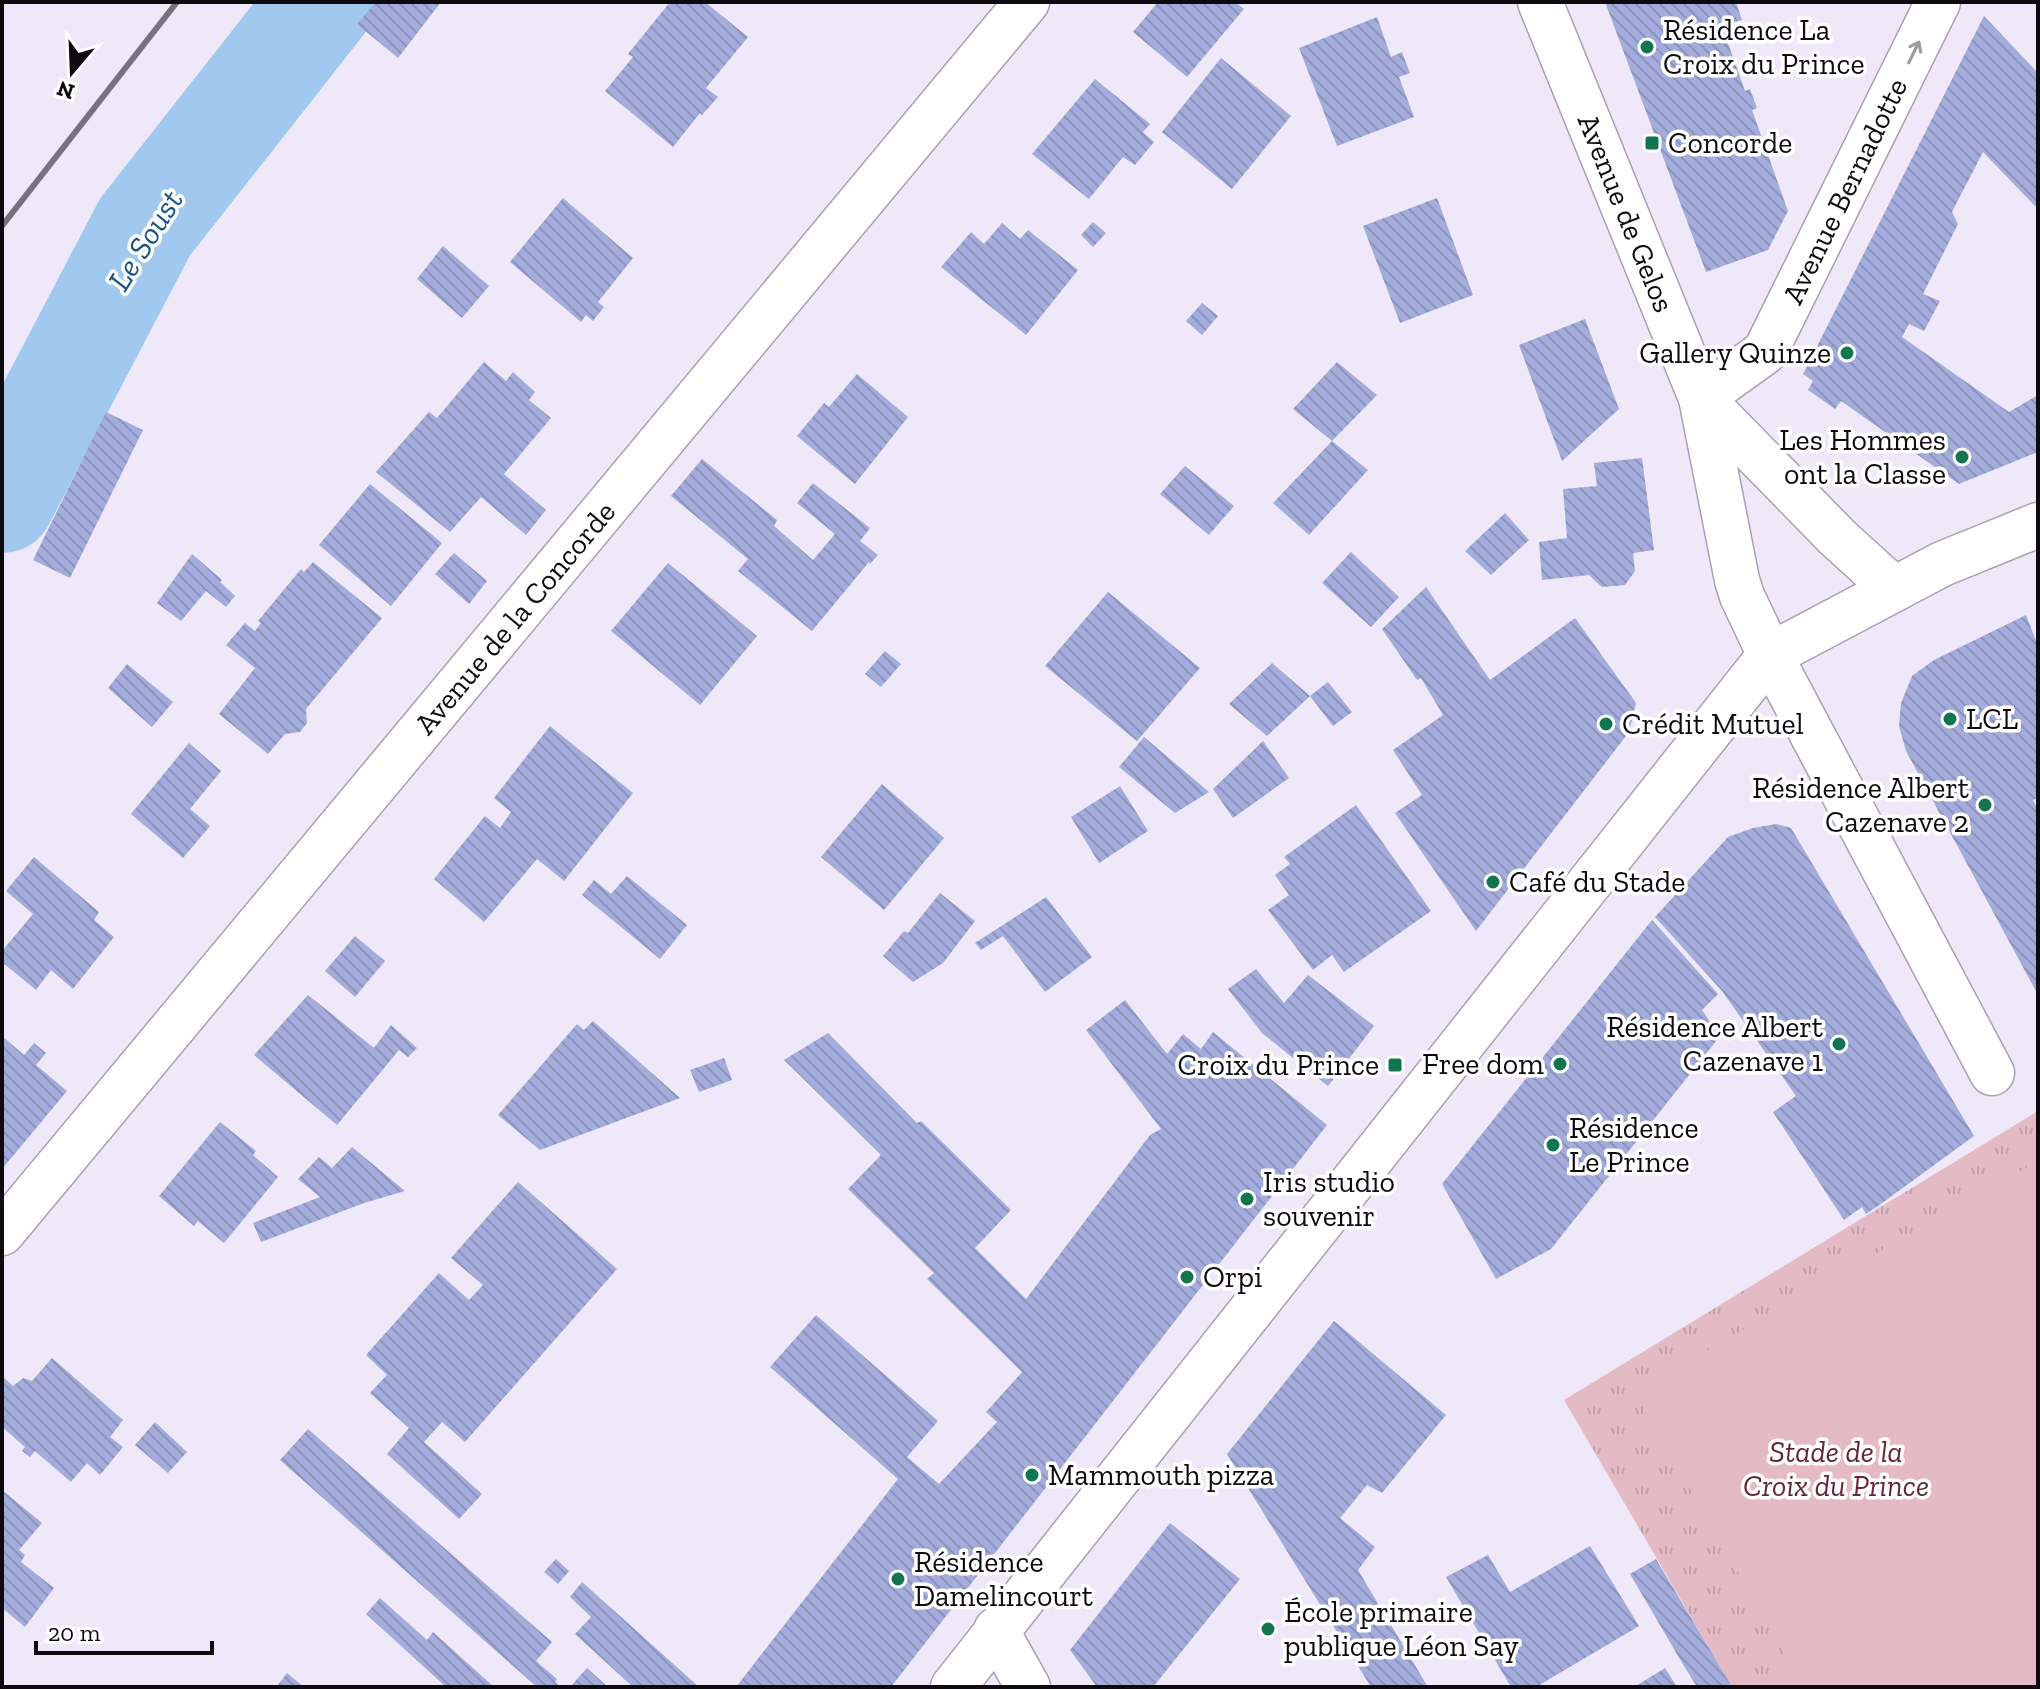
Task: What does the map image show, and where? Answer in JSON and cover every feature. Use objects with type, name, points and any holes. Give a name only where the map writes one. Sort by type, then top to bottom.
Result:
[{"type":"street","name":"Avenue de la Concorde","points":[[2,1233],[1027,2]]},
{"type":"street","name":"Avenue de Gelos","points":[[1540,2],[1701,398],[1742,596],[1770,655],[1992,1073]]},
{"type":"street","name":"Avenue Bernadotte","points":[[1701,398],[1765,352],[1938,2]]},
{"type":"street","points":[[1701,398],[1837,537],[1894,589]]},
{"type":"street","points":[[953,1687],[1770,655],[1942,564],[2038,525]]},
{"type":"street","points":[[996,1630],[1028,1687]]},
{"type":"green space","name":"Stade de la Croix du Prince","points":[[2038,1111],[2038,1687],[1732,1687],[1564,1400]]},
{"type":"green space","name":"Stade de la Croix du Prince","points":[[2038,1161],[2038,1687],[1804,1687],[1634,1392]]},
{"type":"building","points":[[376,2],[441,2],[398,58],[357,24]]},
{"type":"building","points":[[670,2],[705,2],[748,37],[706,88],[718,97],[702,115],[700,113],[673,147],[605,91],[633,57],[628,54]]},
{"type":"building","points":[[1158,2],[1235,2],[1244,9],[1187,77],[1133,32]]},
{"type":"building","points":[[1605,2],[1736,2],[1742,20],[1726,24],[1715,32],[1724,32],[1745,91],[1750,89],[1757,108],[1752,110],[1788,211],[1768,250],[1706,272]]},
{"type":"building","points":[[1984,16],[2038,73],[2038,205],[2035,206],[1983,152],[1952,212],[1958,224],[1923,294],[1940,301],[1924,331],[1909,324],[1902,337],[2009,412],[2038,395],[2038,452],[1959,484],[1841,401],[1835,409],[1808,390],[1813,381],[1803,374]]},
{"type":"building","points":[[1377,17],[1391,57],[1402,52],[1410,73],[1399,77],[1414,117],[1337,146],[1299,48]]},
{"type":"building","points":[[1221,58],[1291,116],[1232,189],[1162,132]]},
{"type":"building","points":[[1095,79],[1150,124],[1143,132],[1154,142],[1135,165],[1123,157],[1089,199],[1032,154]]},
{"type":"building","points":[[563,198],[633,258],[598,302],[604,307],[593,321],[586,315],[581,322],[510,262]]},
{"type":"building","points":[[1437,198],[1473,295],[1400,323],[1363,226]]},
{"type":"building","points":[[1093,222],[1106,233],[1093,247],[1081,235]]},
{"type":"building","points":[[1002,223],[1020,239],[1028,230],[1078,270],[1026,335],[941,267],[971,232],[984,244]]},
{"type":"building","points":[[443,246],[489,286],[462,318],[417,279]]},
{"type":"building","points":[[1202,303],[1218,316],[1202,335],[1186,321]]},
{"type":"building","points":[[1585,319],[1619,409],[1562,461],[1519,345]]},
{"type":"building","points":[[484,362],[506,381],[513,372],[535,392],[529,400],[551,418],[504,474],[546,510],[526,535],[481,497],[450,532],[376,472],[429,412],[437,418]]},
{"type":"building","points":[[1337,362],[1377,395],[1332,441],[1293,409]]},
{"type":"building","points":[[857,374],[908,417],[855,484],[797,436],[824,403],[829,407]]},
{"type":"building","points":[[106,412],[143,430],[70,578],[33,560]]},
{"type":"building","points":[[1332,441],[1368,470],[1309,535],[1273,503]]},
{"type":"building","points":[[1642,458],[1654,550],[1633,553],[1635,571],[1625,585],[1602,587],[1589,575],[1542,580],[1539,542],[1567,538],[1563,489],[1597,486],[1594,463]]},
{"type":"building","points":[[702,459],[777,520],[774,526],[813,560],[835,534],[797,503],[813,483],[870,528],[860,541],[878,555],[812,631],[738,571],[748,559],[671,496]]},
{"type":"building","points":[[1185,466],[1234,506],[1209,535],[1160,494]]},
{"type":"building","points":[[370,484],[442,543],[391,606],[319,545]]},
{"type":"building","points":[[1505,513],[1529,540],[1491,575],[1465,551]]},
{"type":"building","points":[[1351,552],[1399,597],[1371,627],[1322,583]]},
{"type":"building","points":[[454,553],[487,581],[469,604],[435,574]]},
{"type":"building","points":[[192,554],[235,596],[226,607],[206,591],[181,621],[157,603]]},
{"type":"building","points":[[313,562],[382,618],[306,709],[307,723],[300,732],[285,734],[268,754],[219,714],[255,668],[226,645],[245,623],[255,631],[261,623],[258,621],[301,569],[304,572]]},
{"type":"building","points":[[668,563],[757,636],[700,705],[611,631]]},
{"type":"building","points":[[1426,587],[1490,680],[1575,618],[1636,703],[1629,732],[1476,931],[1395,813],[1422,795],[1393,750],[1443,715],[1421,678],[1417,680],[1382,629]]},
{"type":"building","points":[[1108,592],[1200,668],[1137,741],[1045,666]]},
{"type":"building","name":"Résidence Albert Cazenave 2","points":[[2026,615],[2038,646],[2038,798],[2033,800],[2038,810],[2038,995],[1906,751],[1899,726],[1901,703],[1912,676],[1934,660]]},
{"type":"building","points":[[885,651],[901,664],[881,687],[865,674]]},
{"type":"building","points":[[1272,663],[1310,696],[1267,736],[1229,704]]},
{"type":"building","points":[[127,664],[173,702],[152,727],[108,688]]},
{"type":"building","points":[[1328,682],[1352,712],[1333,726],[1310,696]]},
{"type":"building","points":[[550,726],[633,793],[564,881],[537,859],[484,922],[434,879],[485,816],[500,828],[511,812],[494,798]]},
{"type":"building","points":[[1144,737],[1209,792],[1175,813],[1119,767]]},
{"type":"building","points":[[1263,741],[1289,778],[1233,818],[1213,789]]},
{"type":"building","points":[[189,743],[221,771],[190,809],[210,826],[183,858],[131,814]]},
{"type":"building","points":[[882,784],[944,838],[884,910],[821,857]]},
{"type":"building","points":[[1120,786],[1148,831],[1099,863],[1071,817]]},
{"type":"building","points":[[1356,805],[1431,911],[1344,972],[1332,955],[1313,970],[1268,910],[1289,895],[1275,875],[1290,864],[1284,857]]},
{"type":"building","name":"Résidence Albert Cazenave 1","points":[[1776,824],[1791,828],[1974,1136],[1866,1214],[1862,1207],[1844,1220],[1773,1112],[1796,1096],[1722,991],[1655,917],[1728,837]]},
{"type":"building","points":[[34,857],[99,912],[94,920],[114,937],[73,989],[51,970],[36,990],[2,962],[2,951],[33,914],[6,891]]},
{"type":"building","points":[[627,876],[687,925],[660,959],[582,895],[594,880],[611,894]]},
{"type":"building","points":[[940,893],[975,921],[943,963],[913,982],[883,956],[904,931],[908,933]]},
{"type":"building","points":[[1046,897],[1092,957],[1045,992],[1003,936],[981,950],[975,943]]},
{"type":"building","name":"Résidence Le Prince","points":[[1652,920],[1718,994],[1702,1010],[1720,1036],[1551,1249],[1496,1279],[1442,1184]]},
{"type":"building","points":[[355,936],[385,961],[355,997],[325,971]]},
{"type":"building","points":[[1256,969],[1284,1003],[1308,975],[1374,1026],[1328,1086],[1262,1033],[1228,989]]},
{"type":"building","points":[[308,995],[374,1048],[391,1025],[417,1048],[408,1057],[399,1050],[337,1125],[254,1055]]},
{"type":"building","points":[[1125,1000],[1167,1054],[1183,1034],[1201,1049],[1213,1032],[1327,1125],[891,1687],[736,1687],[898,1479],[770,1367],[816,1315],[938,1421],[907,1457],[939,1484],[997,1422],[986,1412],[1022,1372],[927,1279],[934,1273],[848,1189],[881,1155],[784,1060],[828,1033],[917,1123],[921,1121],[1011,1210],[975,1248],[1026,1299],[1150,1135],[1161,1129],[1086,1030]]},
{"type":"building","points":[[593,1021],[680,1098],[540,1150],[498,1115],[577,1024],[584,1030]]},
{"type":"building","points":[[2,1036],[24,1055],[34,1043],[46,1053],[36,1065],[67,1091],[2,1169]]},
{"type":"building","points":[[724,1058],[732,1080],[699,1092],[690,1070]]},
{"type":"building","points":[[220,1122],[256,1151],[253,1155],[278,1177],[224,1243],[198,1221],[194,1226],[159,1196]]},
{"type":"building","points":[[352,1147],[405,1191],[261,1242],[253,1223],[320,1197],[298,1179],[319,1157],[332,1168]]},
{"type":"building","points":[[518,1182],[617,1269],[465,1442],[442,1422],[424,1442],[482,1494],[459,1519],[387,1454],[409,1428],[370,1393],[387,1375],[366,1355],[439,1273],[469,1300],[483,1285],[451,1258]]},
{"type":"building","points":[[1334,1321],[1446,1415],[1382,1493],[1367,1485],[1340,1518],[1375,1547],[1358,1570],[1428,1687],[1371,1687],[1227,1454]]},
{"type":"building","points":[[52,1358],[123,1420],[110,1437],[123,1447],[100,1475],[87,1463],[71,1482],[35,1451],[30,1457],[22,1451],[25,1447],[2,1427],[2,1376],[13,1386],[23,1378],[32,1381]]},
{"type":"building","points":[[155,1422],[187,1452],[168,1473],[135,1445]]},
{"type":"building","points":[[308,1429],[552,1642],[536,1661],[557,1679],[555,1682],[561,1687],[537,1687],[280,1460]]},
{"type":"building","points":[[2,1490],[42,1523],[19,1550],[25,1555],[21,1562],[54,1588],[25,1627],[2,1608]]},
{"type":"building","points":[[1170,1523],[1240,1579],[1153,1687],[1097,1687],[1070,1650]]},
{"type":"building","points":[[1590,1546],[1639,1626],[1536,1687],[1511,1687],[1446,1577],[1488,1555],[1510,1592]]},
{"type":"building","points":[[556,1559],[569,1571],[558,1584],[544,1572]]},
{"type":"building","points":[[1656,1559],[1731,1685],[1697,1687],[1681,1661],[1630,1574]]},
{"type":"building","points":[[582,1582],[699,1687],[633,1687],[575,1634],[591,1617],[570,1597]]},
{"type":"building","points":[[380,1598],[427,1640],[433,1632],[494,1687],[446,1687],[366,1614]]},
{"type":"building","points":[[587,1668],[608,1687],[570,1687]]},
{"type":"building","points":[[1665,1668],[1677,1687],[1634,1687]]},
{"type":"building","points":[[287,1673],[304,1687],[276,1687]]},
{"type":"waterway","name":"Le Soust","points":[[2,500],[145,227],[322,2]]},
{"type":"railway","points":[[2,226],[177,2]]},
{"type":"place","name":"Résidence La Croix du Prince","points":[[1647,47]]},
{"type":"place","name":"Concorde","points":[[1652,143]]},
{"type":"place","name":"Gallery Quinze","points":[[1847,353]]},
{"type":"place","name":"Les Hommes ont la Classe","points":[[1962,457]]},
{"type":"place","name":"LCL","points":[[1950,719]]},
{"type":"place","name":"Crédit Mutuel","points":[[1606,724]]},
{"type":"place","name":"Résidence Albert Cazenave 2","points":[[1985,805]]},
{"type":"place","name":"Café du Stade","points":[[1493,882]]},
{"type":"place","name":"Résidence Albert Cazenave 1","points":[[1839,1044]]},
{"type":"place","name":"Free dom","points":[[1560,1064]]},
{"type":"place","name":"Croix du Prince","points":[[1395,1065]]},
{"type":"place","name":"Résidence Le Prince","points":[[1553,1145]]},
{"type":"place","name":"Iris studio souvenir","points":[[1247,1199]]},
{"type":"place","name":"Orpi","points":[[1187,1277]]},
{"type":"place","name":"Mammouth pizza","points":[[1032,1475]]},
{"type":"place","name":"Résidence Damelincourt","points":[[898,1579]]},
{"type":"place","name":"École primaire publique Léon Say","points":[[1268,1629]]}]
